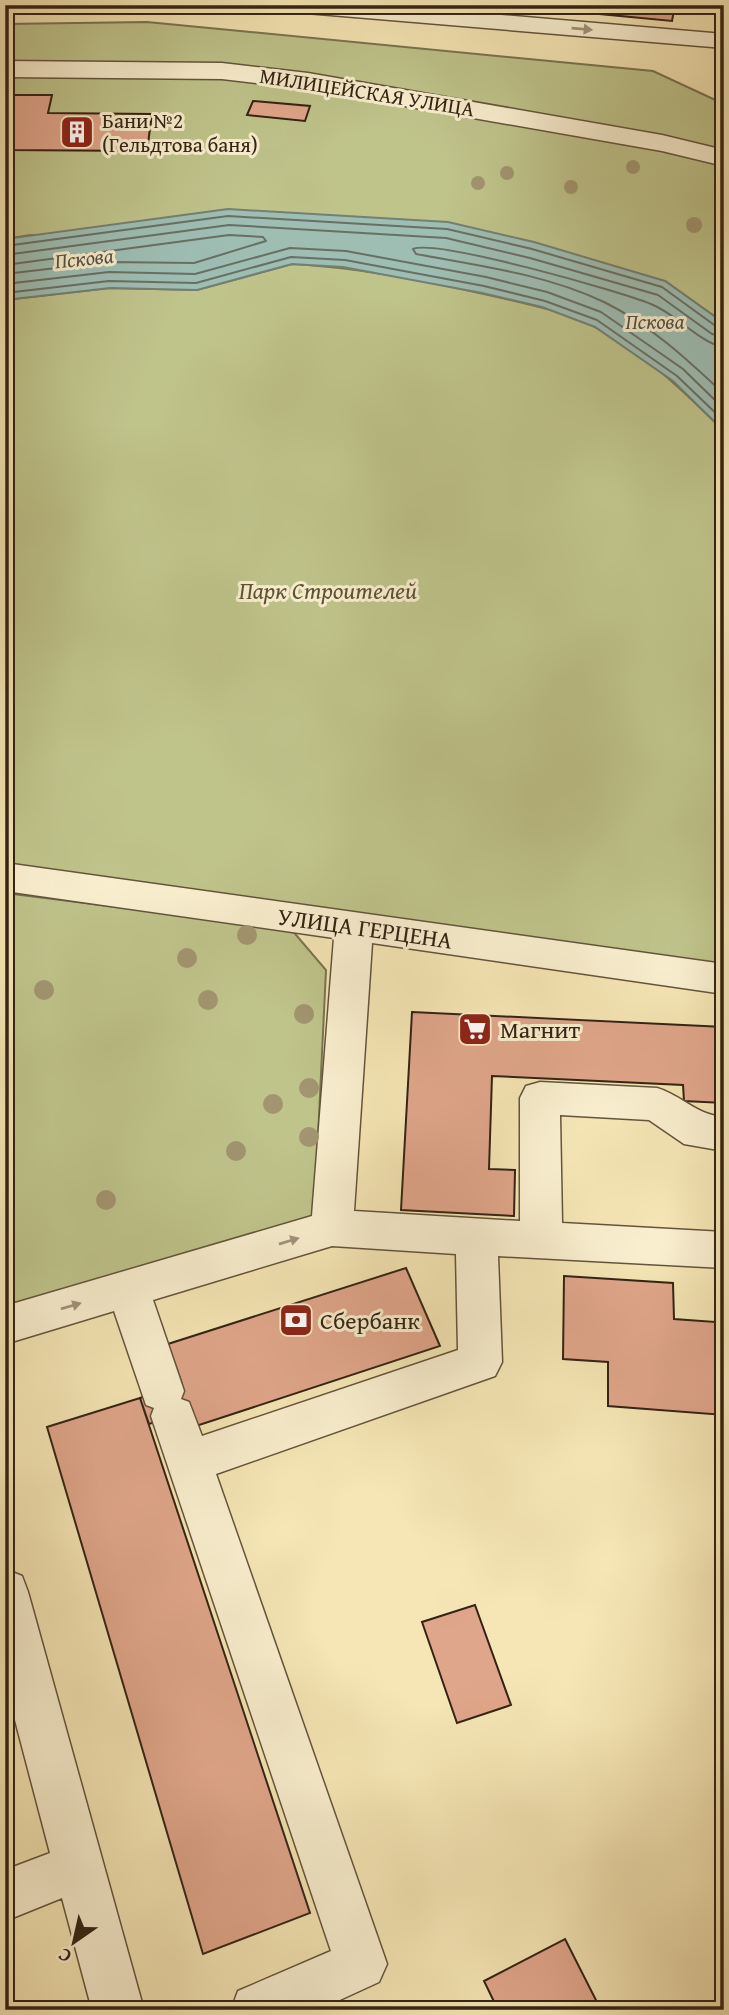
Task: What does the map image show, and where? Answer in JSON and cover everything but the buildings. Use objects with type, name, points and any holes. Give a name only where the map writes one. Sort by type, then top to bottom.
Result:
[{"type":"street","points":[[294,5],[724,41]]},
{"type":"street","name":"МИЛИЦЕЙСКАЯ УЛИЦА","points":[[5,69],[222,71],[308,80],[662,143],[724,158]]},
{"type":"street","name":"УЛИЦА ГЕРЦЕНА","points":[[5,877],[724,979]]},
{"type":"street","points":[[332,1228],[354,926]]},
{"type":"street","points":[[541,1241],[540,1098],[657,1104],[698,1132],[724,1134]]},
{"type":"street","points":[[5,1325],[332,1228],[724,1250]]},
{"type":"street","points":[[189,1462],[481,1362],[476,1237]]},
{"type":"street","points":[[128,1289],[361,1964],[257,2010]]},
{"type":"street","points":[[5,1592],[118,2010]]},
{"type":"street","points":[[5,1896],[80,1866]]},
{"type":"green space","points":[[147,22],[653,71],[724,104],[724,323],[665,281],[31,235],[5,239],[5,24]]},
{"type":"green space","name":"Парк Строителей","points":[[292,264],[406,278],[519,302],[577,318],[613,337],[647,361],[724,431],[724,966],[5,870],[5,300],[110,288],[197,290]]},
{"type":"green space","points":[[5,893],[291,929],[326,970],[314,1221],[5,1312]]},
{"type":"water","name":"Пскова","points":[[228,209],[448,222],[534,242],[665,281],[724,323],[724,431],[673,381],[595,327],[542,307],[343,267],[292,264],[197,290],[110,288],[5,300],[5,239]]},
{"type":"place","name":"Бани №2 (Гельдтова баня)","points":[[77,132]]},
{"type":"place","name":"Магнит","points":[[475,1029]]},
{"type":"place","name":"Сбербанк","points":[[296,1320]]}]
